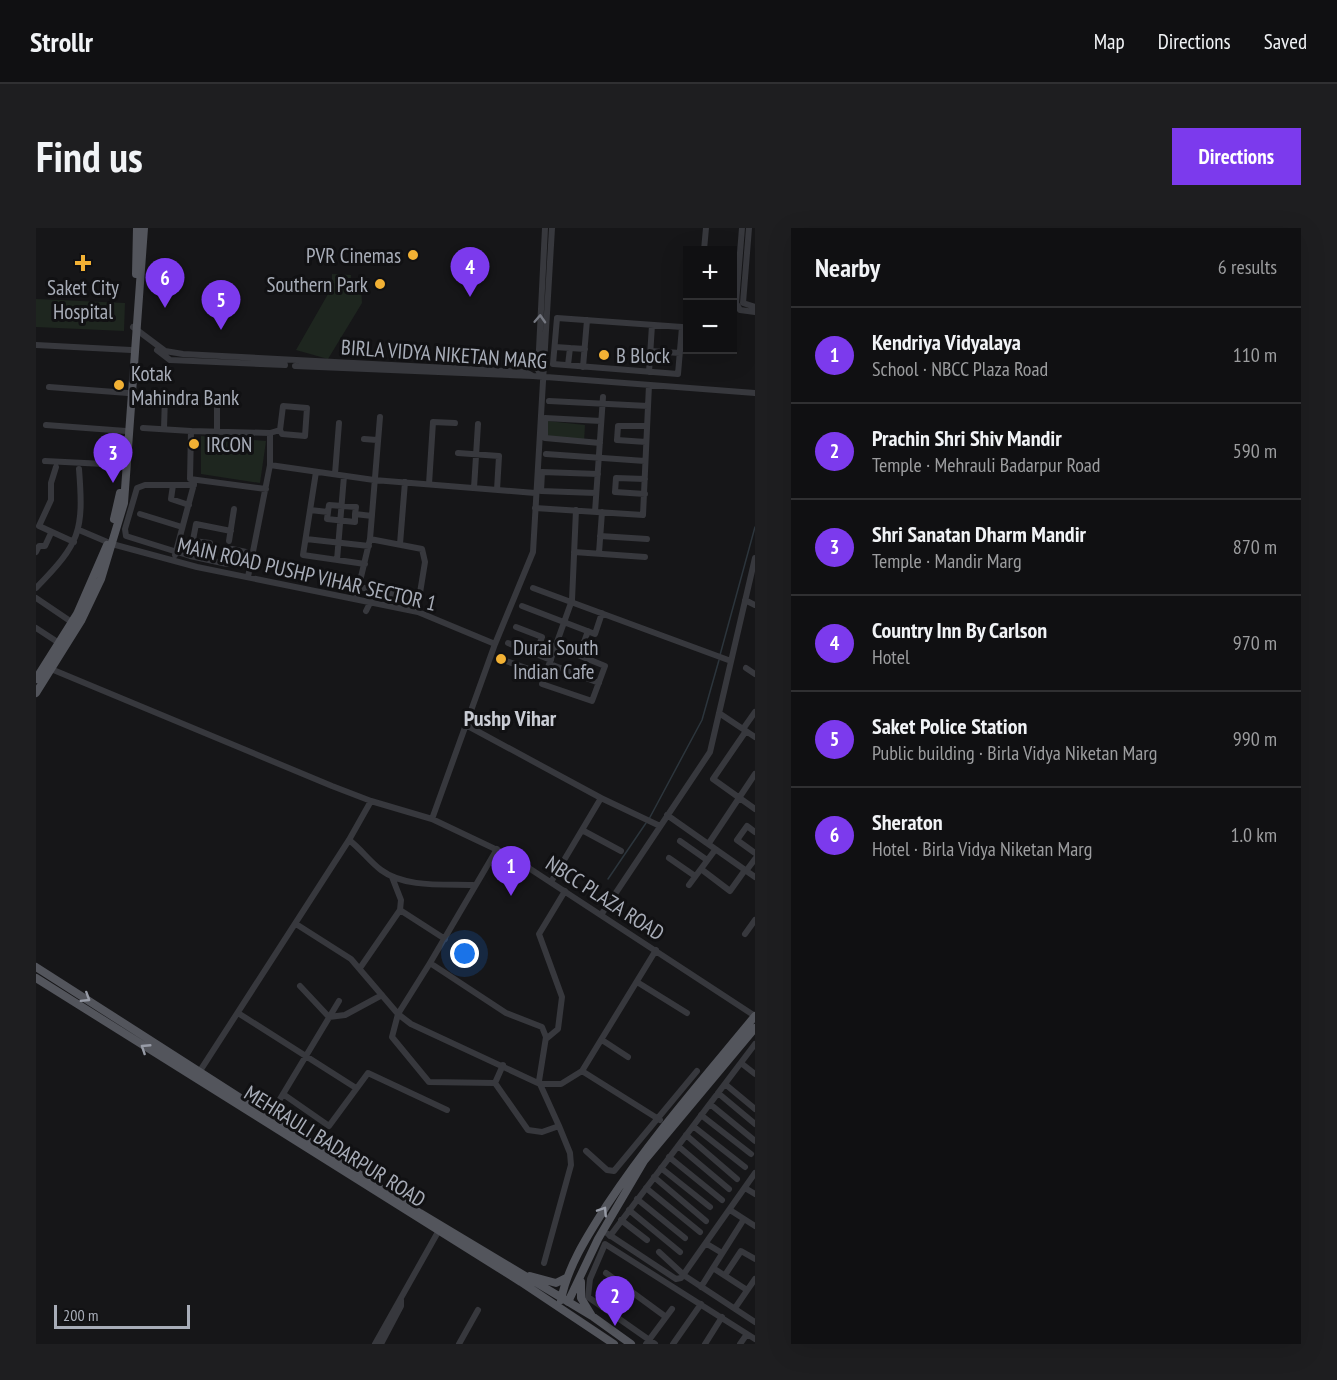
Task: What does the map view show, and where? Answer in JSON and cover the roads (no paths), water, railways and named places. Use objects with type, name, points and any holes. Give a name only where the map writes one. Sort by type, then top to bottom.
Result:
[{"type":"main road","points":[[110,543],[124,465],[136,334],[139,249],[137,228]]},
{"type":"main road","points":[[139,249],[144,228]]},
{"type":"main road","points":[[36,693],[100,579],[124,503],[134,350]]},
{"type":"main road","points":[[36,680],[59,643],[75,624]]},
{"type":"main road","name":"MEHRAULI BADARPUR ROAD","points":[[36,967],[201,1070],[420,1213],[592,1316]]},
{"type":"main road","name":"MEHRAULI BADARPUR ROAD","points":[[36,978],[194,1080],[560,1307],[588,1329],[614,1344]]},
{"type":"main road","points":[[565,1300],[567,1277],[600,1216],[638,1157],[755,1016]]},
{"type":"main road","points":[[560,1307],[607,1233],[644,1161],[755,1028]]},
{"type":"main road","points":[[525,1276],[556,1283],[567,1277]]},
{"type":"main road","points":[[581,1277],[580,1298],[592,1316],[631,1344]]},
{"type":"street","points":[[542,377],[538,370],[545,228]]},
{"type":"street","points":[[432,819],[495,644],[532,560],[542,377],[546,370],[552,228]]},
{"type":"street","points":[[704,246],[706,228]]},
{"type":"street","points":[[742,228],[737,308],[755,312]]},
{"type":"street","points":[[749,228],[738,281],[743,303],[755,307]]},
{"type":"street","points":[[557,318],[652,325],[682,327],[678,374],[553,363],[557,318]]},
{"type":"street","points":[[584,367],[587,320]]},
{"type":"street","points":[[649,372],[652,325]]},
{"type":"street","name":"BIRLA VIDYA NIKETAN MARG","points":[[136,334],[168,352],[233,361],[526,372],[542,377],[755,393]]},
{"type":"street","points":[[36,345],[134,350]]},
{"type":"street","points":[[555,347],[585,349]]},
{"type":"street","points":[[568,365],[570,348]]},
{"type":"street","points":[[650,351],[680,353]]},
{"type":"street","points":[[600,381],[601,368]]},
{"type":"street","points":[[629,371],[629,383]]},
{"type":"street","points":[[535,508],[643,515],[649,385]]},
{"type":"street","points":[[50,387],[129,393]]},
{"type":"street","points":[[164,429],[165,396]]},
{"type":"street","points":[[217,398],[217,431]]},
{"type":"street","points":[[549,401],[602,401],[648,406]]},
{"type":"street","points":[[599,554],[599,512],[596,493],[602,401]]},
{"type":"street","points":[[284,406],[308,408],[304,436],[282,434],[280,430],[284,406]]},
{"type":"street","points":[[356,598],[370,543],[380,417]]},
{"type":"street","points":[[600,443],[545,438],[545,418],[601,421]]},
{"type":"street","points":[[429,484],[433,422],[455,423]]},
{"type":"street","points":[[335,474],[339,423]]},
{"type":"street","points":[[474,488],[478,424]]},
{"type":"street","points":[[46,425],[126,431]]},
{"type":"street","points":[[646,442],[617,440],[617,433],[618,426],[647,426]]},
{"type":"street","points":[[143,428],[270,433],[280,430]]},
{"type":"street","points":[[191,431],[188,474],[195,483]]},
{"type":"street","points":[[248,577],[270,465],[270,433]]},
{"type":"street","points":[[364,439],[377,440]]},
{"type":"street","points":[[458,453],[499,456],[497,490]]},
{"type":"street","points":[[546,454],[645,461]]},
{"type":"street","points":[[45,461],[124,465]]},
{"type":"street","points":[[270,465],[374,480],[536,493]]},
{"type":"street","points":[[56,466],[51,483],[51,500],[39,524],[40,528],[74,543]]},
{"type":"street","points":[[36,587],[64,559],[79,530],[82,519],[79,469]]},
{"type":"street","points":[[316,472],[303,555],[364,564]]},
{"type":"street","points":[[596,493],[541,491],[543,472],[598,474]]},
{"type":"street","points":[[337,560],[344,476]]},
{"type":"street","points":[[645,479],[616,478],[615,492],[645,494]]},
{"type":"street","points":[[400,544],[405,482]]},
{"type":"street","points":[[173,561],[195,483]]},
{"type":"street","points":[[239,551],[236,558],[227,564],[130,539],[125,533],[137,488],[145,485],[195,483],[266,489]]},
{"type":"street","points":[[172,485],[171,499],[189,505]]},
{"type":"street","points":[[329,505],[356,507],[355,522],[327,519],[328,512],[329,505]]},
{"type":"street","points":[[229,541],[234,509]]},
{"type":"street","points":[[310,510],[328,512]]},
{"type":"street","points":[[556,646],[605,666],[592,701],[542,684],[571,602],[576,510]]},
{"type":"street","points":[[140,514],[183,527]]},
{"type":"street","points":[[355,514],[372,516]]},
{"type":"street","points":[[190,556],[196,524],[231,531]]},
{"type":"street","name":"MAIN ROAD PUSHP VIHAR SECTOR 1","points":[[79,530],[110,543],[173,561],[418,612],[495,644]]},
{"type":"street","points":[[36,552],[39,546],[45,546],[51,533]]},
{"type":"street","points":[[600,536],[647,539]]},
{"type":"street","points":[[306,539],[339,543],[400,544],[422,549],[425,553],[419,599],[359,587]]},
{"type":"street","points":[[193,541],[210,543],[207,559]]},
{"type":"street","points":[[574,552],[645,556]]},
{"type":"street","points":[[601,915],[710,752],[755,562]]},
{"type":"street","points":[[533,588],[731,661]]},
{"type":"street","points":[[745,600],[755,605]]},
{"type":"street","points":[[37,602],[75,624]]},
{"type":"street","points":[[366,611],[371,602]]},
{"type":"street","points":[[522,606],[594,634],[602,613]]},
{"type":"street","points":[[516,627],[542,637],[536,654]]},
{"type":"street","points":[[36,628],[59,643]]},
{"type":"street","points":[[584,642],[588,631]]},
{"type":"street","points":[[508,643],[599,683]]},
{"type":"street","points":[[503,660],[546,675]]},
{"type":"street","points":[[746,668],[755,674]]},
{"type":"street","name":"NBCC PLAZA ROAD","points":[[51,669],[208,736],[371,801],[432,819],[497,849],[755,1016]]},
{"type":"street","points":[[755,712],[713,779],[755,809]]},
{"type":"street","points":[[719,713],[755,737]]},
{"type":"street","points":[[466,725],[601,798],[660,826]]},
{"type":"street","points":[[709,843],[755,774]]},
{"type":"street","points":[[551,882],[601,798]]},
{"type":"street","points":[[194,1080],[297,924],[350,840],[371,801]]},
{"type":"street","points":[[667,815],[755,877]]},
{"type":"street","points":[[755,832],[747,826],[737,840],[755,853]]},
{"type":"street","points":[[582,830],[621,851]]},
{"type":"street","points":[[350,840],[379,869],[392,877],[414,882],[473,885]]},
{"type":"street","points":[[680,841],[707,860]]},
{"type":"street","points":[[495,1083],[435,1084],[424,1080],[392,1037],[398,1014],[444,939],[473,885],[497,849]]},
{"type":"street","points":[[689,885],[715,850]]},
{"type":"street","points":[[669,858],[695,876]]},
{"type":"street","points":[[701,869],[730,891],[755,859]]},
{"type":"street","points":[[360,968],[400,910],[401,900],[392,877]]},
{"type":"street","points":[[546,1039],[558,1029],[562,997],[539,934],[565,891]]},
{"type":"street","points":[[400,910],[444,939]]},
{"type":"street","points":[[745,934],[755,920]]},
{"type":"street","points":[[297,924],[344,953],[360,968],[398,1014],[411,1024],[540,1084],[561,1084],[582,1071],[656,950]]},
{"type":"street","points":[[430,963],[506,1013],[542,1027],[546,1039],[540,1084],[570,1153],[571,1165],[544,1263]]},
{"type":"street","points":[[637,982],[687,1013]]},
{"type":"street","points":[[300,986],[329,1017]]},
{"type":"street","points":[[329,1017],[345,1015],[382,995]]},
{"type":"street","points":[[264,1123],[339,1001]]},
{"type":"street","points":[[238,1012],[356,1088]]},
{"type":"street","points":[[602,1040],[628,1057]]},
{"type":"street","points":[[755,1044],[752,1053],[741,1063],[621,1220],[607,1233],[676,1279],[685,1276],[755,1173]]},
{"type":"street","points":[[741,1063],[755,1074]]},
{"type":"street","points":[[495,1083],[503,1065]]},
{"type":"street","points":[[582,1071],[666,1124]]},
{"type":"street","points":[[586,1151],[607,1170],[614,1171],[697,1071]]},
{"type":"street","points":[[283,1094],[329,1126],[368,1072],[447,1110]]},
{"type":"street","points":[[495,1083],[528,1130],[542,1132],[559,1125]]},
{"type":"street","points":[[725,1084],[755,1109]]},
{"type":"street","points":[[718,1093],[755,1124]]},
{"type":"street","points":[[710,1104],[755,1142]]},
{"type":"street","points":[[701,1115],[752,1154]]},
{"type":"street","points":[[693,1126],[745,1167]]},
{"type":"street","points":[[686,1135],[737,1179]]},
{"type":"street","points":[[678,1146],[729,1189]]},
{"type":"street","points":[[669,1157],[722,1200]]},
{"type":"street","points":[[661,1168],[710,1207]]},
{"type":"street","points":[[654,1177],[706,1221]]},
{"type":"street","points":[[646,1188],[700,1232]]},
{"type":"street","points":[[745,1188],[755,1194]]},
{"type":"street","points":[[637,1199],[685,1238]]},
{"type":"street","points":[[629,1210],[680,1252]]},
{"type":"street","points":[[730,1210],[755,1226]]},
{"type":"street","points":[[701,1287],[744,1219]]},
{"type":"street","points":[[621,1220],[647,1240]]},
{"type":"street","points":[[381,1344],[401,1299],[438,1232]]},
{"type":"street","points":[[672,1309],[650,1343],[588,1297],[591,1275],[605,1244],[755,1339]]},
{"type":"street","points":[[707,1244],[723,1253]]},
{"type":"street","points":[[725,1275],[741,1251],[755,1259]]},
{"type":"street","points":[[659,1252],[685,1276],[755,1322]]},
{"type":"street","points":[[713,1268],[747,1290]]},
{"type":"street","points":[[606,1273],[666,1317]]},
{"type":"street","points":[[735,1308],[755,1279]]},
{"type":"street","points":[[674,1344],[702,1304]]},
{"type":"street","points":[[459,1344],[478,1310]]},
{"type":"street","points":[[705,1344],[722,1317]]},
{"type":"street","points":[[375,1344],[388,1325]]},
{"type":"street","points":[[740,1344],[747,1334]]},
{"type":"waterway","points":[[720,655],[755,527]]},
{"type":"waterway","points":[[649,819],[702,720],[719,660]]},
{"type":"waterway","points":[[608,879],[646,823]]},
{"type":"place","name":"PVR Cinemas","points":[[413,255]]},
{"type":"place","name":"Saket City Hospital","points":[[83,263]]},
{"type":"place","name":"Southern Park","points":[[380,284]]},
{"type":"place","name":"Country Inn By Carlson","points":[[470,297]]},
{"type":"place","name":"Sheraton","points":[[165,308]]},
{"type":"place","name":"Saket Police Station","points":[[221,330]]},
{"type":"place","name":"B Block","points":[[604,355]]},
{"type":"place","name":"Kotak Mahindra Bank","points":[[119,385]]},
{"type":"place","name":"IRCON","points":[[194,444]]},
{"type":"place","name":"Shri Sanatan Dharm Mandir","points":[[113,483]]},
{"type":"place","name":"Durai South Indian Cafe","points":[[501,659]]},
{"type":"place","name":"Kendriya Vidyalaya","points":[[511,896]]},
{"type":"place","name":"Prachin Shri Shiv Mandir","points":[[615,1326]]},
{"type":"district","name":"Pushp Vihar","points":[[510,718]]}]
